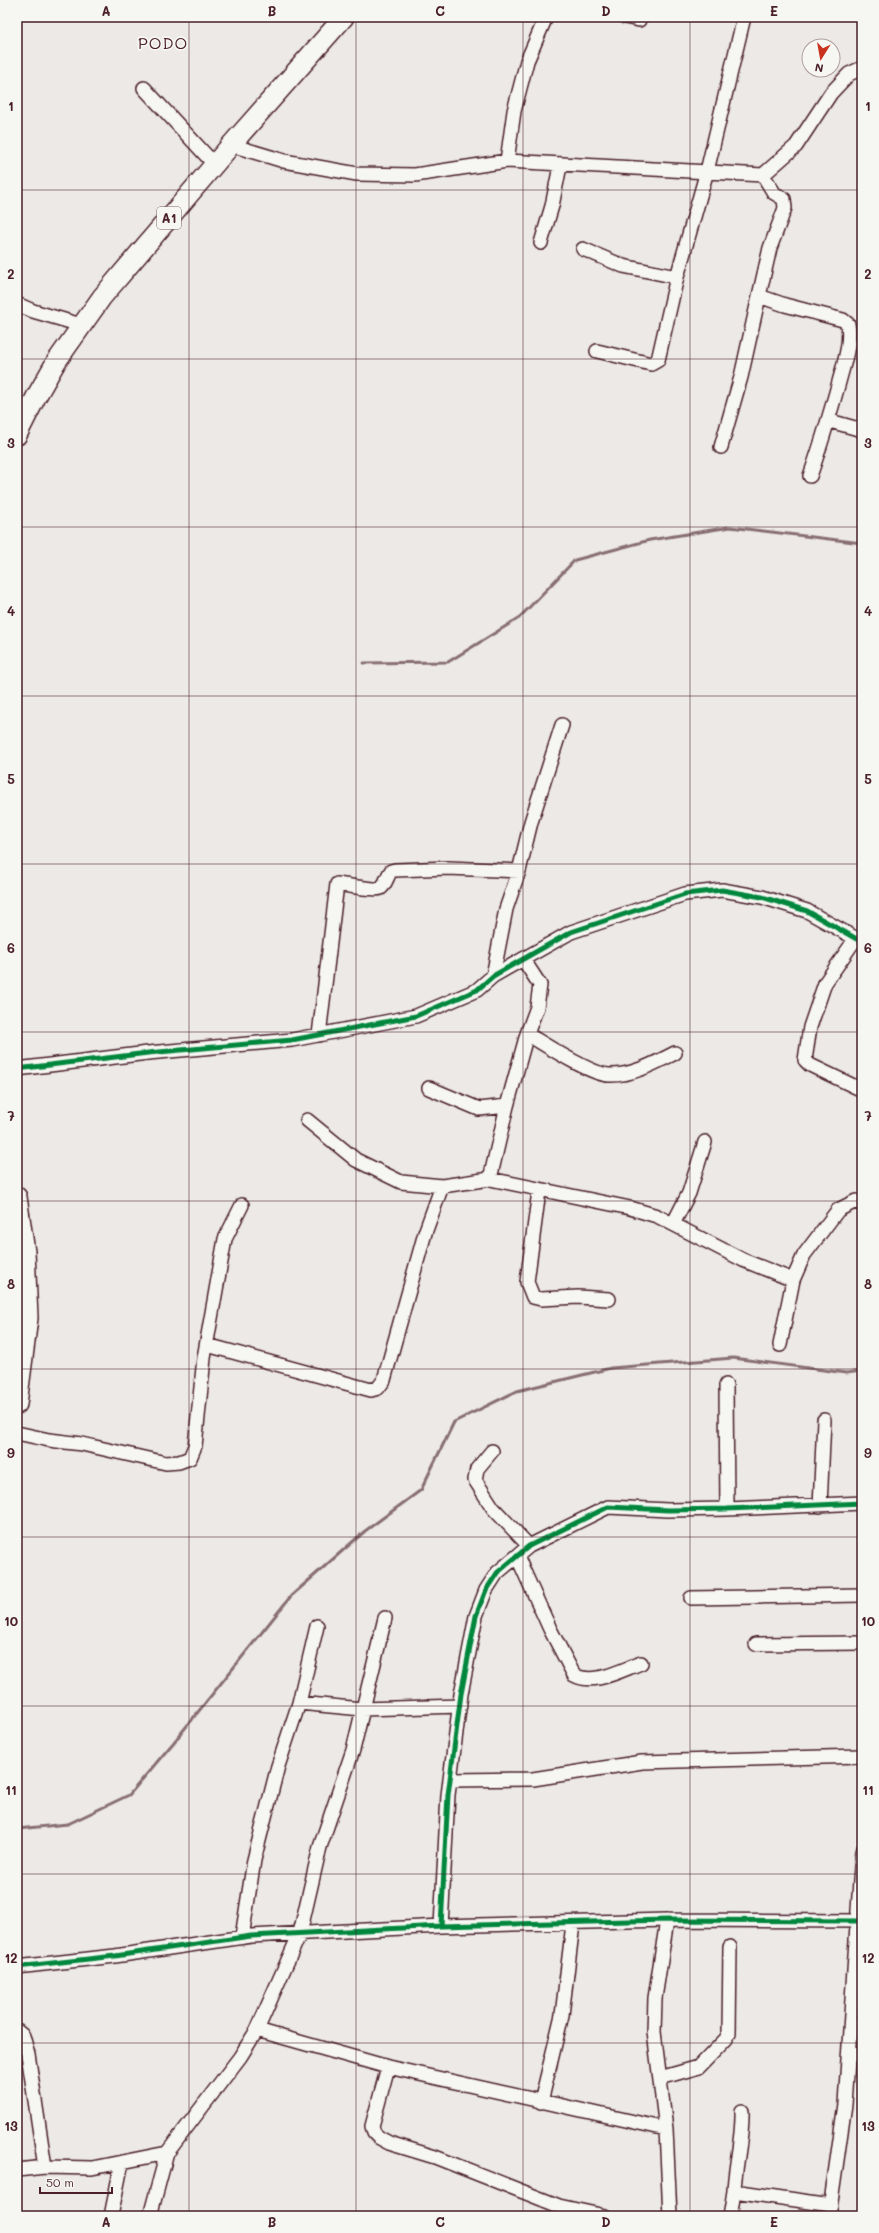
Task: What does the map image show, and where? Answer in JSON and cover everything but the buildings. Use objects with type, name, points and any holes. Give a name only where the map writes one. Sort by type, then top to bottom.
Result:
[{"type":"highway","name":"A1","points":[[17,435],[39,391],[81,325],[160,227],[344,17]]},
{"type":"highway","points":[[17,1197],[25,1252],[28,1318],[17,1404]]},
{"type":"street","points":[[508,161],[514,111],[527,61],[546,17]]},
{"type":"street","points":[[626,17],[639,20]]},
{"type":"street","points":[[597,351],[651,364],[658,360],[677,277],[707,171],[744,17]]},
{"type":"street","points":[[231,145],[284,161],[357,174],[415,175],[508,161],[560,166],[707,171],[763,175],[796,146],[832,93],[849,74],[862,68]]},
{"type":"street","points":[[144,88],[215,165]]},
{"type":"street","points":[[541,243],[552,206],[560,166]]},
{"type":"street","points":[[721,447],[741,377],[770,248],[785,208],[784,200],[774,193],[763,175]]},
{"type":"street","points":[[583,249],[623,266],[677,277]]},
{"type":"street","points":[[759,296],[785,305],[843,320],[848,324],[850,333],[847,353],[830,421],[810,476]]},
{"type":"street","points":[[17,304],[33,311],[81,325]]},
{"type":"street","points":[[830,421],[862,430]]},
{"type":"street","points":[[493,976],[506,909],[520,871],[531,822],[562,725]]},
{"type":"street","points":[[319,1035],[337,884],[377,889],[384,885],[388,875],[391,871],[395,870],[448,868],[520,871]]},
{"type":"street","points":[[17,1069],[148,1053],[292,1040],[416,1016],[477,990],[493,976],[571,932],[648,905],[685,894],[722,890],[762,897],[807,911],[859,940],[825,983],[810,1027],[804,1055],[805,1060],[810,1065],[862,1090]]},
{"type":"street","points":[[490,1179],[495,1151],[507,1106],[527,1034],[537,1007],[540,985],[523,959]]},
{"type":"street","points":[[527,1034],[595,1072],[608,1076],[624,1074],[651,1066],[675,1053]]},
{"type":"street","points":[[429,1088],[479,1109],[507,1106]]},
{"type":"street","points":[[307,1120],[356,1160],[401,1182],[442,1186],[490,1179],[539,1191],[630,1208],[657,1216],[743,1260],[792,1280]]},
{"type":"street","points":[[673,1224],[689,1193],[705,1142]]},
{"type":"street","points":[[207,1345],[371,1390],[378,1388],[384,1380],[425,1233],[442,1186]]},
{"type":"street","points":[[539,1191],[527,1282],[530,1293],[533,1297],[541,1299],[578,1297],[609,1299]]},
{"type":"street","points":[[780,1345],[792,1280],[804,1255],[838,1210],[856,1202],[862,1204]]},
{"type":"street","points":[[17,1433],[49,1440],[82,1444],[166,1463],[179,1462],[190,1458],[195,1446],[207,1345],[224,1239],[242,1206]]},
{"type":"street","points":[[726,1386],[727,1509]]},
{"type":"street","points":[[820,1506],[824,1420]]},
{"type":"street","points":[[492,1451],[477,1469],[475,1480],[493,1508],[529,1546]]},
{"type":"street","points":[[441,1926],[448,1795],[460,1706],[476,1616],[486,1590],[497,1573],[529,1546],[608,1507],[668,1510],[727,1509],[820,1506],[862,1502]]},
{"type":"street","points":[[517,1556],[550,1629],[574,1675],[582,1679],[592,1680],[641,1663]]},
{"type":"street","points":[[691,1598],[862,1594]]},
{"type":"street","points":[[150,2216],[167,2152],[240,2056],[257,2030],[300,1933],[320,1847],[352,1750],[385,1618]]},
{"type":"street","points":[[242,1937],[256,1853],[278,1766],[299,1703],[317,1626]]},
{"type":"street","points":[[756,1644],[862,1642]]},
{"type":"street","points":[[299,1703],[362,1709],[460,1706]]},
{"type":"street","points":[[451,1780],[533,1779],[642,1762],[862,1756]]},
{"type":"street","points":[[734,2191],[830,2211],[845,2104],[862,1851]]},
{"type":"street","points":[[17,1967],[115,1956],[242,1937],[300,1933],[441,1926],[572,1924],[667,1920],[857,1921]]},
{"type":"street","points":[[667,1920],[655,1998],[654,2032],[666,2129],[670,2216]]},
{"type":"street","points":[[542,2102],[562,2015],[572,1924]]},
{"type":"street","points":[[660,2078],[700,2067],[726,2039],[729,2033],[730,1947]]},
{"type":"street","points":[[257,2030],[388,2067],[666,2129]]},
{"type":"street","points":[[17,2031],[23,2036],[28,2054],[45,2167]]},
{"type":"street","points":[[849,2054],[862,2055]]},
{"type":"street","points":[[388,2067],[372,2126],[374,2133],[378,2137],[389,2143],[435,2157],[558,2211],[605,2216]]},
{"type":"street","points":[[730,2216],[737,2155],[743,2129],[742,2112]]},
{"type":"street","points":[[17,2170],[45,2167],[92,2168],[167,2152]]},
{"type":"street","points":[[112,2216],[122,2162]]},
{"type":"waterway","points":[[364,663],[448,662],[519,618],[575,560],[650,540],[730,527],[862,543]]},
{"type":"waterway","points":[[17,1829],[68,1824],[129,1795],[174,1742],[291,1596],[365,1531],[421,1490],[454,1422],[517,1391],[611,1368],[733,1358],[846,1373],[862,1371]]},
{"type":"cycle path","points":[[17,1069],[148,1053],[292,1040],[416,1016],[477,990],[493,976],[571,932],[685,894],[722,890],[762,897],[807,911],[862,942]]},
{"type":"cycle path","points":[[441,1926],[448,1795],[461,1694],[476,1616],[486,1590],[497,1573],[529,1546],[608,1507],[668,1510],[862,1503]]},
{"type":"cycle path","points":[[17,1967],[115,1956],[251,1936],[441,1926],[667,1920],[857,1921]]},
{"type":"district","name":"PODO","points":[[163,43]]}]
